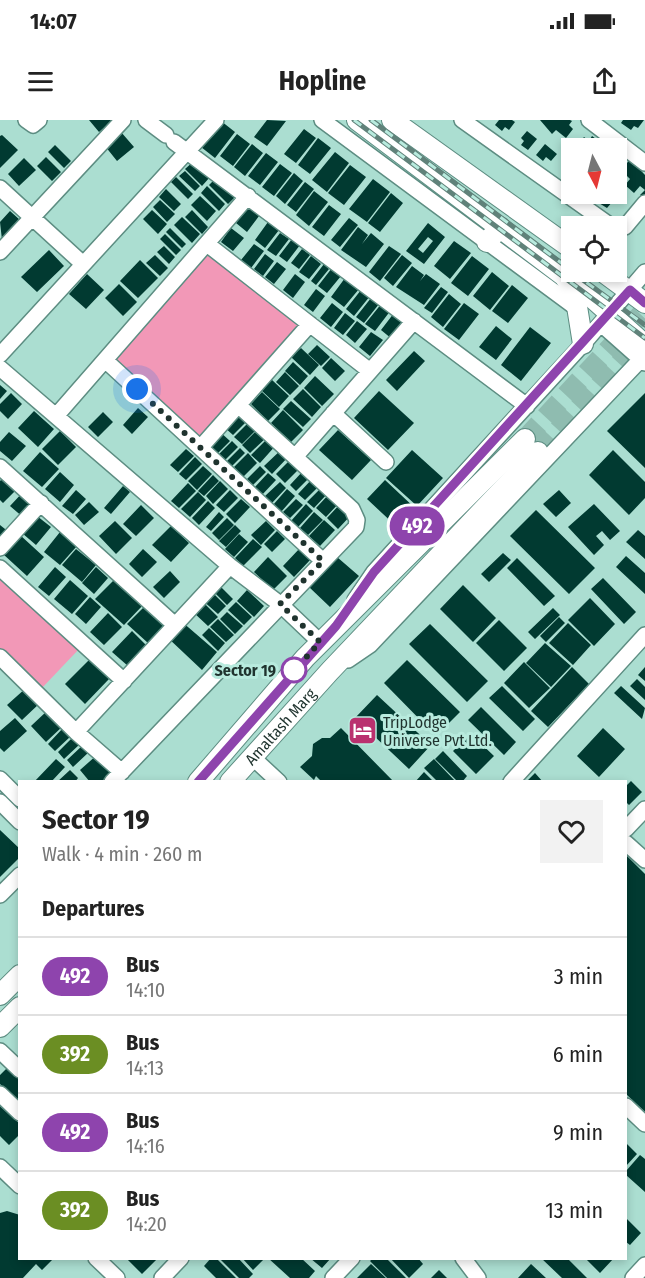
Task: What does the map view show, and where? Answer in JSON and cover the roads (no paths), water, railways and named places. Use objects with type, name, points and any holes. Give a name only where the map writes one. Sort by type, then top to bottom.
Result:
[{"type":"main road","points":[[357,120],[561,273]]},
{"type":"main road","points":[[392,120],[561,241]]},
{"type":"main road","points":[[487,242],[500,227]]},
{"type":"main road","points":[[568,282],[575,294],[579,310],[583,344]]},
{"type":"main road","points":[[571,282],[644,355]]},
{"type":"main road","name":"Amaltash Marg","points":[[200,780],[320,642],[531,445],[232,780]]},
{"type":"main road","points":[[0,995],[18,977]]},
{"type":"main road","points":[[0,1027],[18,1009]]},
{"type":"street","points":[[26,120],[33,125],[39,120]]},
{"type":"street","points":[[0,252],[123,120]]},
{"type":"street","points":[[146,120],[527,406]]},
{"type":"street","points":[[0,355],[216,120]]},
{"type":"street","points":[[322,120],[579,310]]},
{"type":"street","points":[[462,120],[597,216]]},
{"type":"street","points":[[589,120],[645,162]]},
{"type":"street","points":[[0,188],[83,264]]},
{"type":"street","points":[[56,416],[248,196]]},
{"type":"street","points":[[627,225],[645,203]]},
{"type":"street","points":[[207,244],[370,371]]},
{"type":"street","points":[[336,626],[374,572],[606,318],[641,284]]},
{"type":"street","points":[[295,457],[414,321]]},
{"type":"street","points":[[201,447],[310,324]]},
{"type":"street","points":[[330,671],[370,645],[644,355]]},
{"type":"street","points":[[105,360],[323,561]]},
{"type":"street","points":[[0,368],[230,566],[280,604],[320,642]]},
{"type":"street","points":[[0,657],[76,732],[117,777],[323,561],[356,526],[357,520],[352,509],[238,405]]},
{"type":"street","points":[[333,413],[386,462]]},
{"type":"street","points":[[2,471],[41,503],[175,625]]},
{"type":"street","points":[[0,548],[41,503]]},
{"type":"street","points":[[76,732],[230,566]]},
{"type":"street","points":[[0,568],[124,681]]},
{"type":"street","points":[[513,780],[645,635]]},
{"type":"street","points":[[252,757],[277,780]]},
{"type":"street","points":[[0,780],[18,797]]},
{"type":"street","points":[[0,802],[18,820]]},
{"type":"street","points":[[627,828],[645,808]]},
{"type":"street","points":[[627,844],[645,860]]},
{"type":"street","points":[[0,895],[18,876]]},
{"type":"street","points":[[0,1051],[18,1068]]},
{"type":"street","points":[[0,1094],[18,1111]]},
{"type":"street","points":[[627,1107],[645,1124]]},
{"type":"street","points":[[0,1167],[18,1184]]},
{"type":"street","points":[[98,1260],[117,1278]]},
{"type":"street","points":[[162,1278],[179,1260]]},
{"type":"street","points":[[333,1278],[349,1260]]},
{"type":"street","points":[[464,1260],[478,1278]]},
{"type":"street","points":[[633,1278],[645,1265]]},
{"type":"tunnel","points":[[525,439],[645,310]]},
{"type":"tunnel","points":[[538,452],[643,338]]},
{"type":"railway","points":[[354,120],[645,338]]},
{"type":"railway","points":[[371,120],[561,263]]},
{"type":"railway","points":[[586,282],[645,325]]},
{"type":"place","name":"Sector 19","points":[[294,670]]},
{"type":"place","name":"TripLodge Universe Pvt Ltd.","points":[[362,731]]}]
